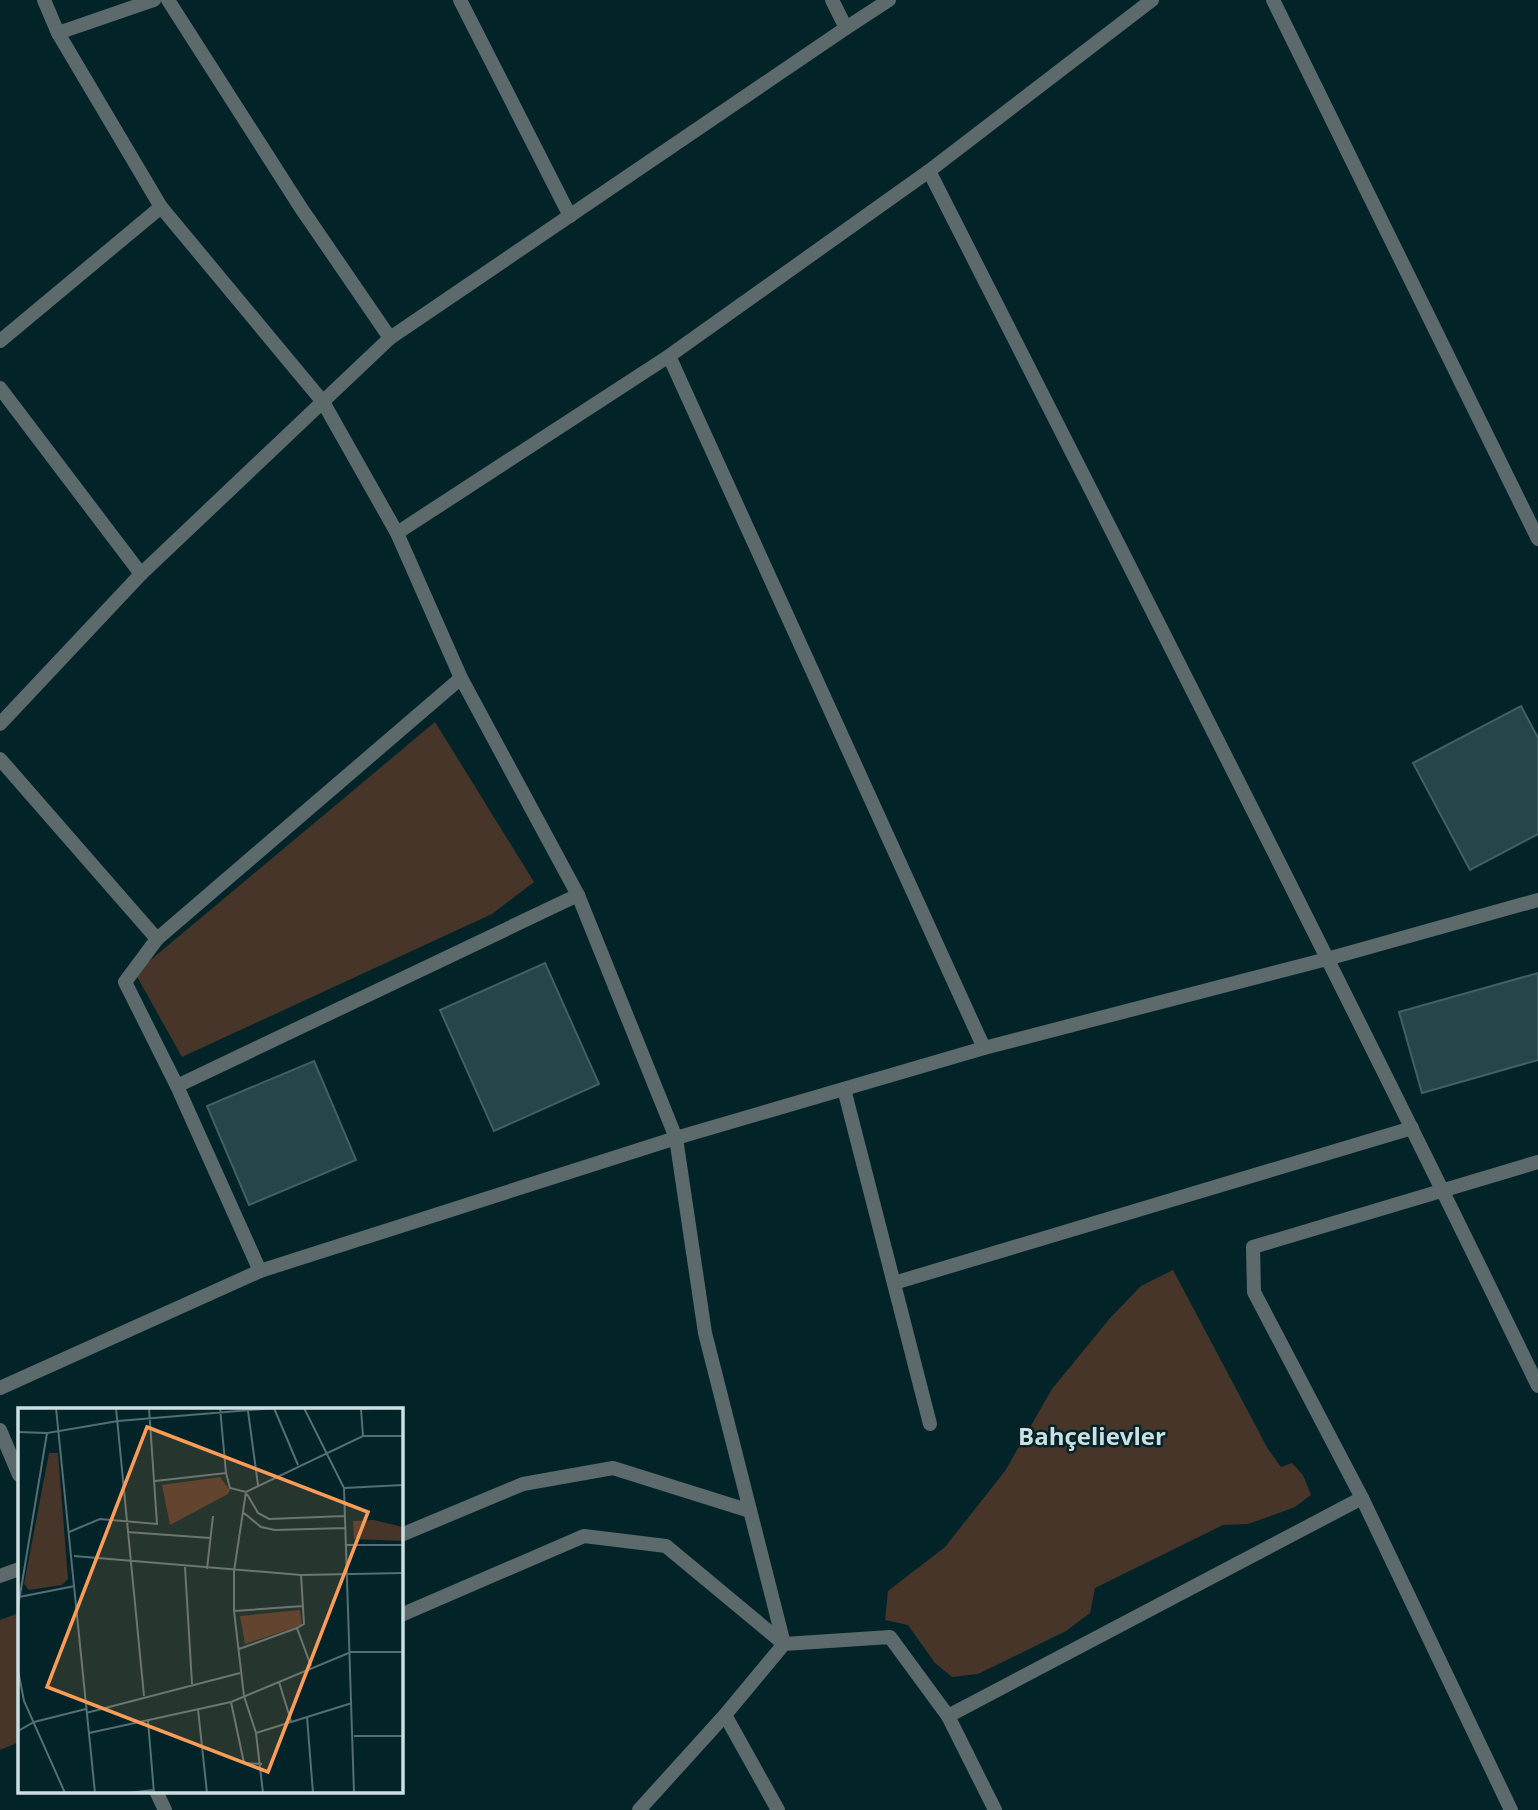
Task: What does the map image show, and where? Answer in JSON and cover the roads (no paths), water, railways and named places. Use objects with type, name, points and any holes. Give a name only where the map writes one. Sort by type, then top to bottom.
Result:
[{"type":"street","points":[[44,0],[58,33],[161,207],[323,402],[397,533],[461,678],[578,895],[676,1138],[705,1333],[784,1644]]},
{"type":"street","points":[[58,33],[154,0]]},
{"type":"street","points":[[168,0],[301,208],[390,338]]},
{"type":"street","points":[[460,0],[570,216]]},
{"type":"street","points":[[832,0],[846,28]]},
{"type":"street","points":[[0,724],[141,574],[390,338],[889,0]]},
{"type":"street","points":[[397,533],[669,356],[929,171],[1152,0]]},
{"type":"street","points":[[1273,0],[1538,539]]},
{"type":"street","points":[[929,171],[1412,1128],[1538,1386]]},
{"type":"street","points":[[0,341],[161,207]]},
{"type":"street","points":[[669,356],[984,1048]]},
{"type":"street","points":[[0,388],[141,574]]},
{"type":"street","points":[[260,1271],[177,1086],[125,982],[157,939],[461,678]]},
{"type":"street","points":[[0,760],[157,939]]},
{"type":"street","points":[[177,1086],[578,895]]},
{"type":"street","points":[[0,1388],[260,1271],[676,1138],[984,1048],[1327,959],[1538,900]]},
{"type":"street","points":[[844,1089],[930,1424]]},
{"type":"street","points":[[894,1283],[1412,1128]]},
{"type":"street","points":[[1511,1810],[1362,1498],[1254,1292],[1253,1247],[1538,1162]]},
{"type":"street","points":[[0,1430],[18,1473]]},
{"type":"street","points":[[402,1535],[523,1484],[612,1468],[750,1511]]},
{"type":"street","points":[[948,1716],[1362,1498]]},
{"type":"street","points":[[402,1615],[584,1536],[666,1546],[784,1644],[890,1637],[948,1716],[995,1810]]},
{"type":"street","points":[[0,1576],[18,1569]]},
{"type":"street","points":[[639,1810],[725,1715],[784,1644]]},
{"type":"street","points":[[725,1715],[778,1810]]},
{"type":"street","points":[[156,1792],[165,1810]]},
{"type":"district","name":"Bahçelievler","points":[[1092,1437]]}]
